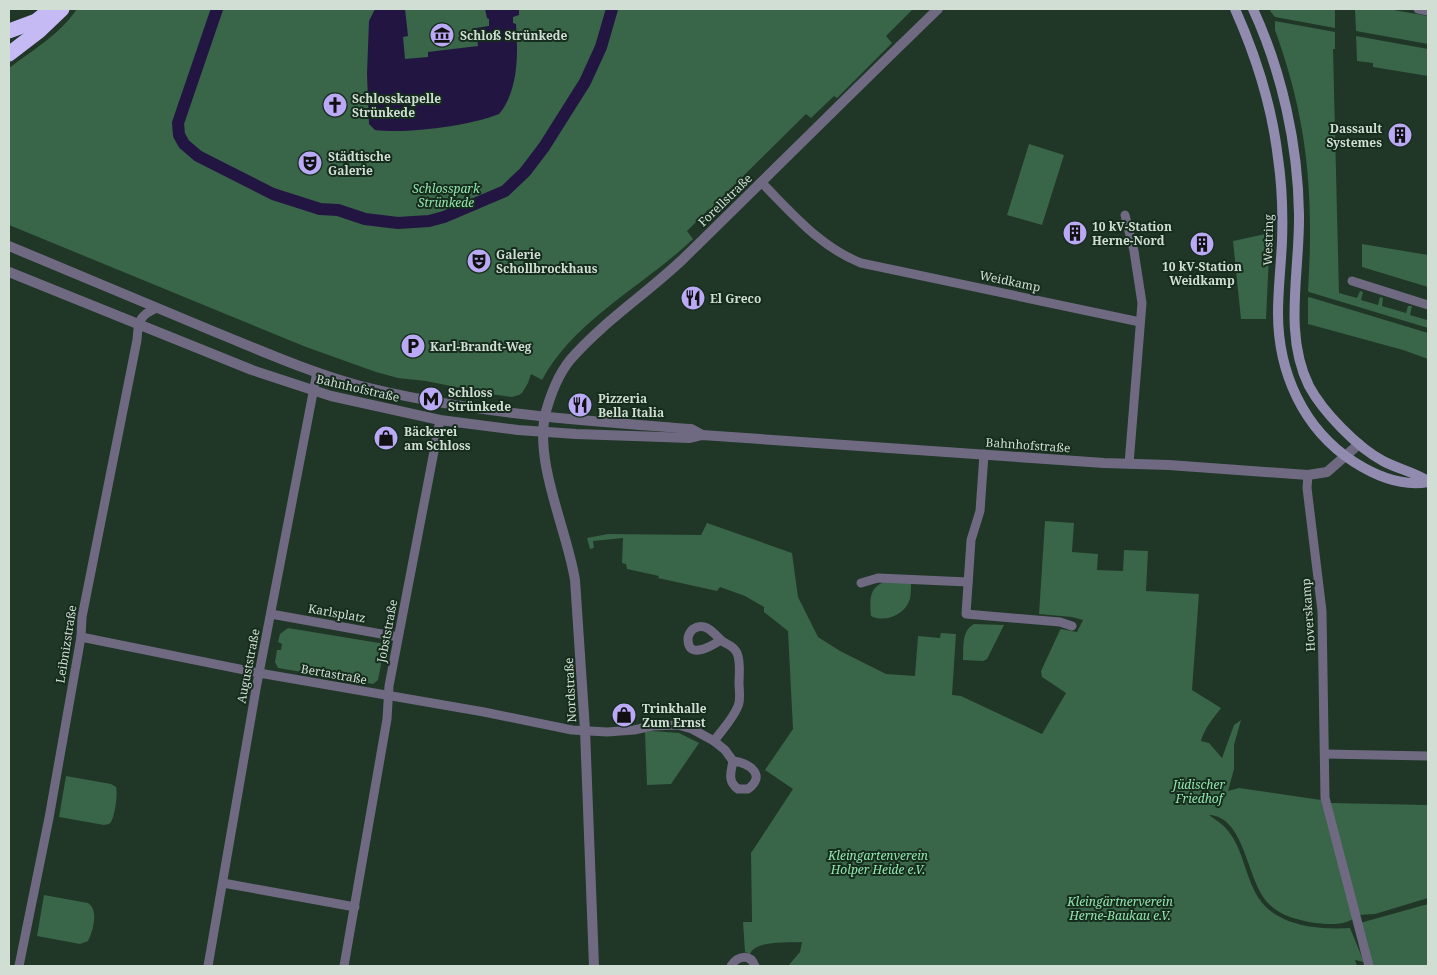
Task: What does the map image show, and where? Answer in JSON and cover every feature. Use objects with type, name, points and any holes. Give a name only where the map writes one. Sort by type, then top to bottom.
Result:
[{"type":"highway","points":[[9,31],[36,21],[52,9]]},
{"type":"highway","points":[[9,54],[39,31],[62,9]]},
{"type":"main road","name":"Westring","points":[[1236,9],[1264,89],[1274,130],[1278,157],[1282,216],[1278,312],[1281,354],[1287,375],[1303,411],[1327,440],[1345,456]]},
{"type":"main road","points":[[1253,9],[1282,91],[1294,153],[1299,213],[1295,327],[1298,353],[1310,387],[1330,415],[1359,444],[1383,461],[1428,481]]},
{"type":"main road","points":[[1345,456],[1366,470],[1391,480],[1416,484],[1428,481]]},
{"type":"street","name":"Forellstraße","points":[[545,417],[551,395],[559,379],[569,362],[588,341],[680,262],[938,9]]},
{"type":"street","points":[[1418,9],[1428,10]]},
{"type":"street","name":"Weidkamp","points":[[761,182],[816,237],[835,251],[861,263],[1140,322]]},
{"type":"street","points":[[1125,215],[1134,251],[1142,303],[1129,464]]},
{"type":"street","name":"Bahnhofstraße","points":[[9,246],[317,372],[357,385],[419,398],[545,417],[691,429],[702,435]]},
{"type":"street","name":"Bahnhofstraße","points":[[9,272],[252,370],[313,391],[440,420],[543,432],[690,438],[702,435],[1308,475],[1327,472],[1359,444]]},
{"type":"street","points":[[1352,281],[1428,305]]},
{"type":"street","points":[[138,325],[148,311],[157,308]]},
{"type":"street","name":"Leibnizstraße","points":[[19,966],[49,818],[81,637],[82,617],[137,340],[138,325]]},
{"type":"street","name":"Auguststraße","points":[[208,966],[260,673],[317,372]]},
{"type":"street","name":"Nordstraße","points":[[545,417],[543,432],[544,450],[575,580],[584,730],[594,966]]},
{"type":"street","name":"Jobststraße","points":[[345,966],[387,719],[388,696],[398,637],[440,420]]},
{"type":"street","points":[[984,454],[980,511],[971,540],[966,614],[1060,622],[1072,626]]},
{"type":"street","name":"Hoverskamp","points":[[1308,475],[1307,488],[1322,611],[1325,798],[1369,966]]},
{"type":"street","points":[[861,583],[878,578],[968,582]]},
{"type":"street","name":"Karlsplatz","points":[[271,614],[398,637]]},
{"type":"street","name":"Bertastraße","points":[[81,637],[260,673],[484,712],[572,730],[607,732],[634,730],[652,726],[678,725],[692,729],[714,742],[725,750],[733,761]]},
{"type":"street","points":[[714,742],[739,705],[739,661],[736,652],[731,646],[721,640]]},
{"type":"street","points":[[1324,754],[1428,756]]},
{"type":"street","points":[[223,883],[355,907]]},
{"type":"street","points":[[731,966],[735,960],[742,957],[754,962],[755,966]]},
{"type":"green space","name":"Schlosspark Strünkede","points":[[77,9],[913,9],[886,36],[892,43],[837,98],[834,96],[811,118],[806,114],[718,201],[725,208],[716,216],[709,209],[687,231],[693,239],[591,321],[572,339],[542,380],[531,374],[522,393],[512,397],[426,381],[398,378],[376,372],[306,347],[9,225],[9,68],[54,34]]},
{"type":"green space","points":[[1272,9],[1335,9],[1335,28],[1275,17],[1270,11]]},
{"type":"green space","points":[[1355,9],[1388,9],[1428,16],[1428,44],[1356,31]]},
{"type":"green space","points":[[1275,21],[1335,32],[1335,49],[1333,49],[1339,293],[1357,298],[1360,291],[1363,292],[1361,300],[1378,305],[1380,297],[1383,298],[1382,306],[1406,313],[1408,306],[1412,306],[1410,315],[1427,320],[1428,314],[1428,328],[1309,292],[1308,290],[1310,222],[1306,158],[1295,96],[1275,30]]},
{"type":"green space","points":[[1356,36],[1428,49],[1428,76],[1373,67],[1373,63],[1357,61]]},
{"type":"green space","points":[[1029,144],[1064,155],[1042,225],[1007,215]]},
{"type":"green space","points":[[1270,233],[1266,319],[1241,319],[1233,241]]},
{"type":"green space","points":[[1362,244],[1428,255],[1428,287],[1362,267]]},
{"type":"green space","points":[[1309,297],[1428,333],[1428,359],[1403,350],[1308,324]]},
{"type":"green space","points":[[1045,521],[1074,523],[1072,552],[1098,554],[1097,570],[1123,571],[1124,550],[1148,551],[1146,591],[1199,594],[1192,690],[1221,708],[1207,727],[1201,741],[1209,743],[1222,758],[1234,725],[1241,720],[1234,745],[1234,769],[1228,791],[1239,788],[1321,800],[1353,919],[1339,924],[1315,923],[1290,917],[1279,912],[1261,894],[1238,838],[1231,827],[1221,818],[1209,815],[1225,827],[1233,838],[1255,892],[1272,912],[1296,924],[1323,928],[1350,928],[1364,962],[1355,960],[1357,966],[788,966],[800,952],[802,942],[765,944],[753,950],[750,954],[745,952],[743,922],[752,922],[751,853],[793,789],[765,770],[793,729],[788,631],[764,612],[764,607],[745,596],[720,587],[717,591],[627,569],[626,564],[622,563],[623,538],[593,541],[594,548],[590,549],[587,538],[608,534],[701,535],[707,523],[792,553],[798,597],[818,637],[840,651],[886,674],[915,676],[918,636],[940,638],[941,633],[956,634],[952,695],[961,696],[1042,734],[1066,693],[1042,677],[1041,671],[1060,630],[1077,632],[1083,620],[1039,614]]},
{"type":"green space","points":[[885,582],[911,583],[911,593],[904,609],[894,616],[882,619],[871,616],[870,605],[873,591],[879,584]]},
{"type":"green space","points":[[974,624],[1004,625],[987,659],[983,661],[963,660],[965,635]]},
{"type":"green space","points":[[288,628],[385,644],[378,680],[373,684],[278,668],[275,662],[277,650],[281,650],[282,644],[278,642],[280,634]]},
{"type":"green space","points":[[645,732],[679,733],[699,743],[671,784],[647,785]]},
{"type":"green space","points":[[66,776],[111,784],[116,787],[114,815],[109,824],[104,825],[59,817]]},
{"type":"green space","points":[[1330,803],[1428,805],[1428,898],[1375,914],[1358,915]]},
{"type":"green space","points":[[44,895],[88,903],[91,906],[94,921],[88,941],[80,944],[37,936]]},
{"type":"green space","points":[[1428,904],[1427,966],[1371,966],[1360,923]]},
{"type":"shaded area","points":[[375,9],[405,9],[408,36],[403,37],[405,59],[428,57],[428,52],[478,46],[476,28],[489,26],[489,19],[485,9],[519,9],[519,15],[513,17],[513,23],[516,24],[517,47],[514,83],[506,104],[499,114],[472,122],[438,128],[403,131],[375,130],[369,124],[367,74],[369,21]]},
{"type":"waterway","points":[[217,9],[178,123],[179,135],[184,144],[198,156],[273,194],[320,209],[338,210],[365,219],[398,223],[429,221],[444,217],[505,191],[525,172],[544,147],[585,82],[601,47],[612,9]]},
{"type":"place","name":"Schloß Strünkede","points":[[442,35]]},
{"type":"place","name":"Schlosskapelle Strünkede","points":[[335,105]]},
{"type":"place","name":"Dassault Systemes","points":[[1400,135]]},
{"type":"place","name":"Städtische Galerie","points":[[310,163]]},
{"type":"place","name":"10 kV-Station Herne-Nord","points":[[1075,233]]},
{"type":"place","name":"10 kV-Station Weidkamp","points":[[1202,244]]},
{"type":"place","name":"Galerie Schollbrockhaus","points":[[479,261]]},
{"type":"place","name":"El Greco","points":[[693,298]]},
{"type":"place","name":"Karl-Brandt-Weg","points":[[413,346]]},
{"type":"place","name":"Schloss Strünkede","points":[[431,399]]},
{"type":"place","name":"Pizzeria Bella Italia","points":[[580,405]]},
{"type":"place","name":"Bäckerei am Schloss","points":[[386,438]]},
{"type":"place","name":"Trinkhalle Zum Ernst","points":[[624,715]]},
{"type":"park label","name":"Jüdischer Friedhof","points":[[1199,791]]},
{"type":"park label","name":"Kleingartenverein Holper Heide e.V.","points":[[878,862]]},
{"type":"park label","name":"Kleingärtnerverein Herne-Baukau e.V.","points":[[1120,908]]}]
